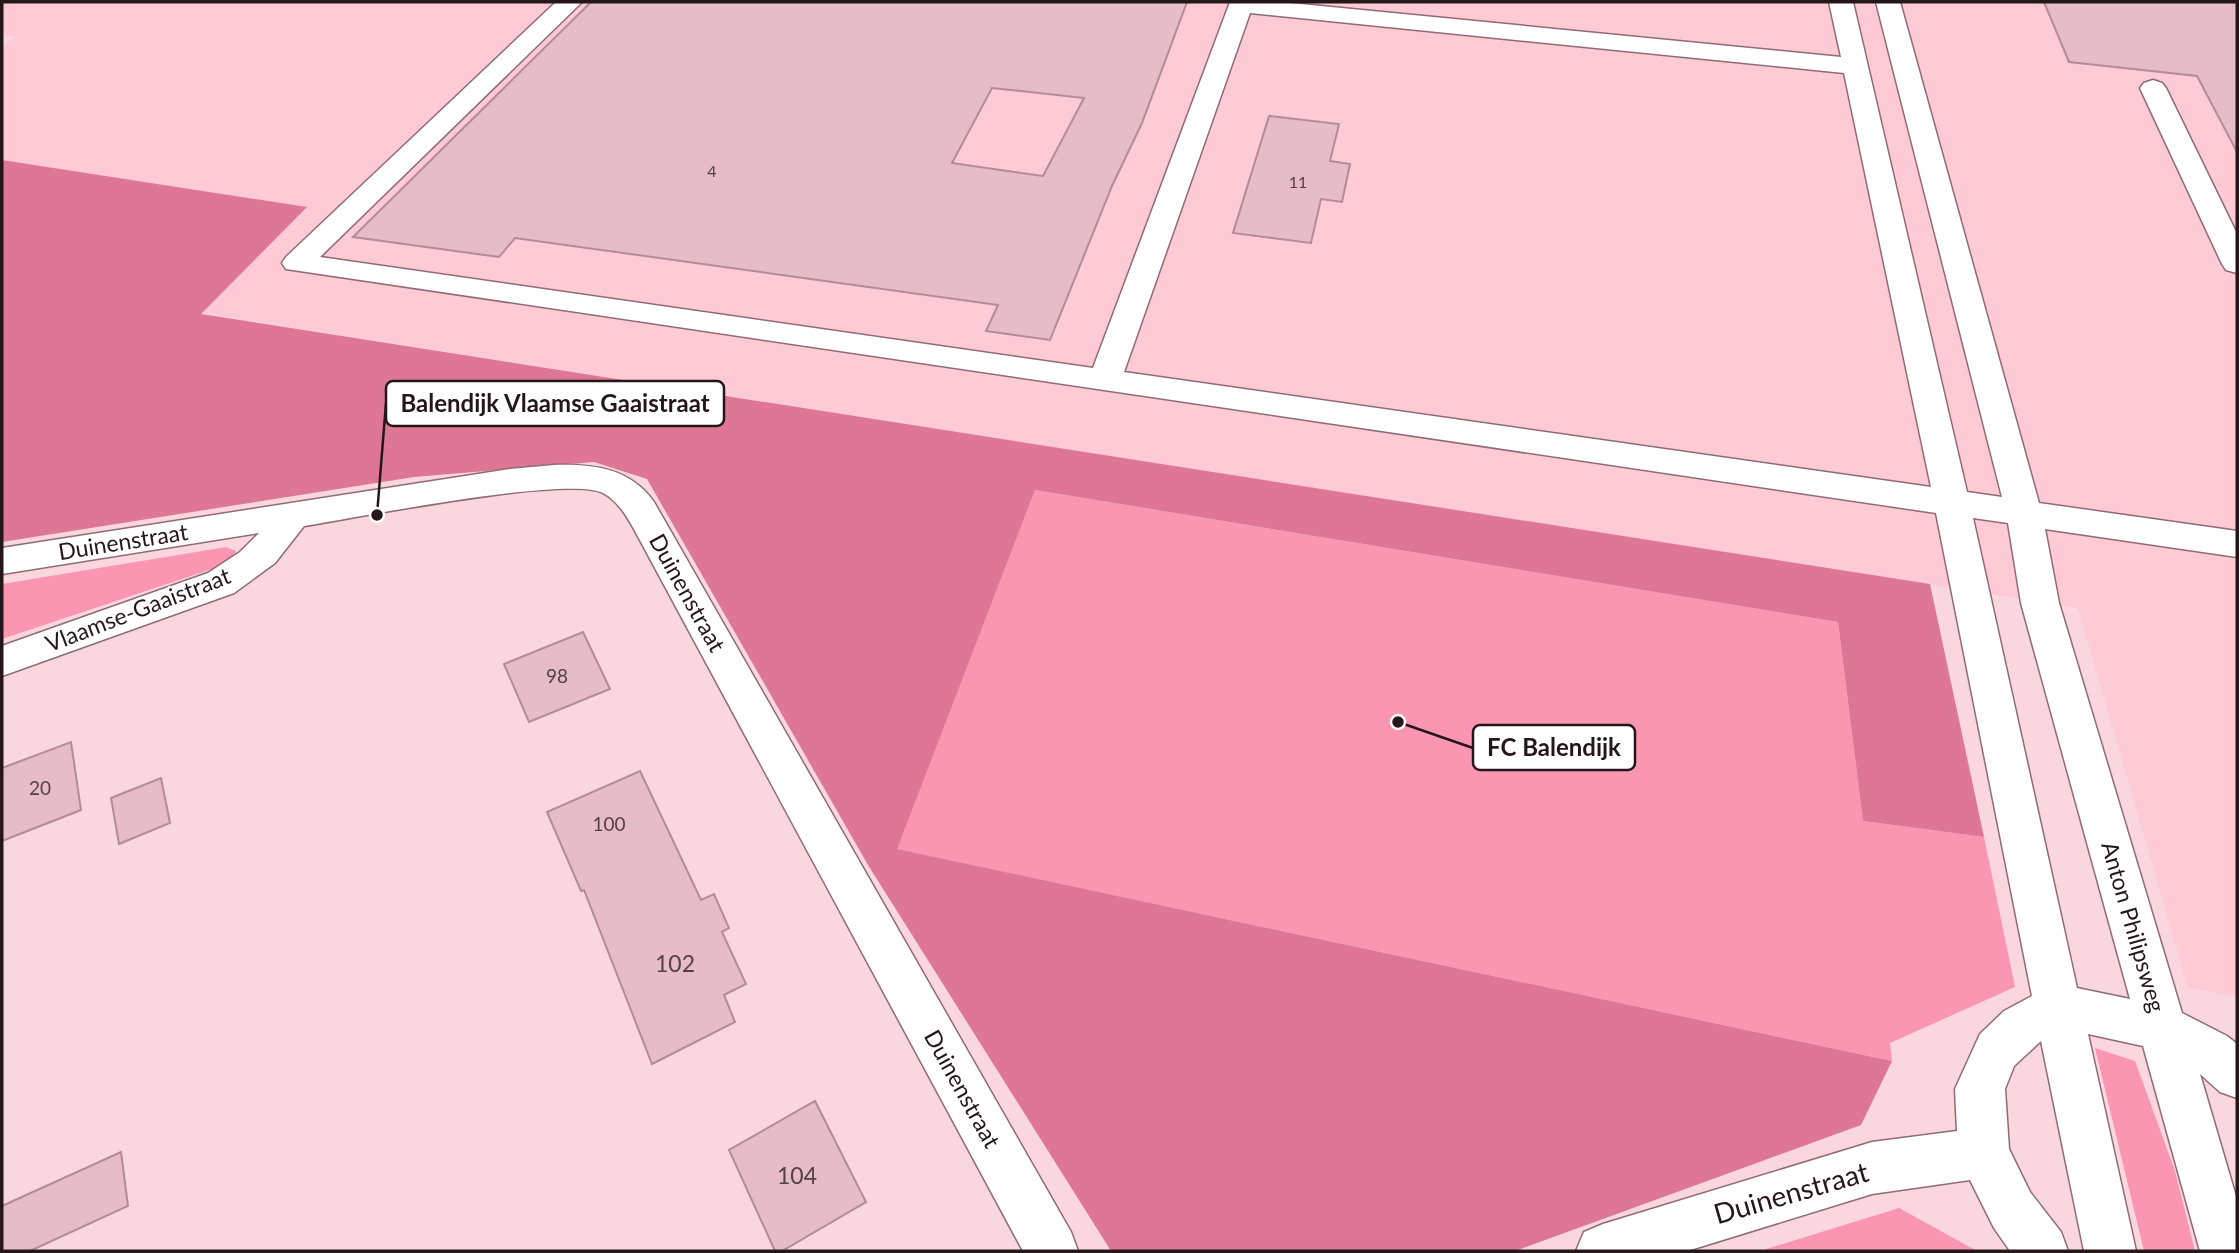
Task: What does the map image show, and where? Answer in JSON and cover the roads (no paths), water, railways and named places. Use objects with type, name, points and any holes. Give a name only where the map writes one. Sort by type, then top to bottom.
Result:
[{"type":"street","points":[[570,2],[297,263],[2237,544]]},
{"type":"street","points":[[1459,27],[1463,2]]},
{"type":"street","points":[[1841,2],[1952,503],[2110,1251]]},
{"type":"street","name":"Anton Philipsweg","points":[[1888,2],[2024,513],[2040,603],[2226,1251]]},
{"type":"street","points":[[1104,381],[1241,3],[1855,66]]},
{"type":"street","points":[[2153,88],[2237,264]]},
{"type":"street","name":"Duinenstraat","points":[[2,561],[510,481],[576,475],[606,482],[625,491],[638,507],[674,568],[1052,1251]]},
{"type":"street","name":"Vlaamse-Gaaistraat","points":[[2,662],[221,583],[253,565],[271,547],[293,515]]},
{"type":"street","points":[[2042,1251],[2012,1210],[1984,1153],[1980,1089],[1997,1051],[2021,1027],[2058,1006],[2162,1028],[2210,1052],[2237,1075]]},
{"type":"street","name":"Duinenstraat","points":[[1602,1251],[1872,1168],[1984,1153]]},
{"type":"place","name":"Balendijk Vlaamse Gaaistraat","points":[[377,515]]},
{"type":"place","name":"FC Balendijk","points":[[1398,722]]}]
